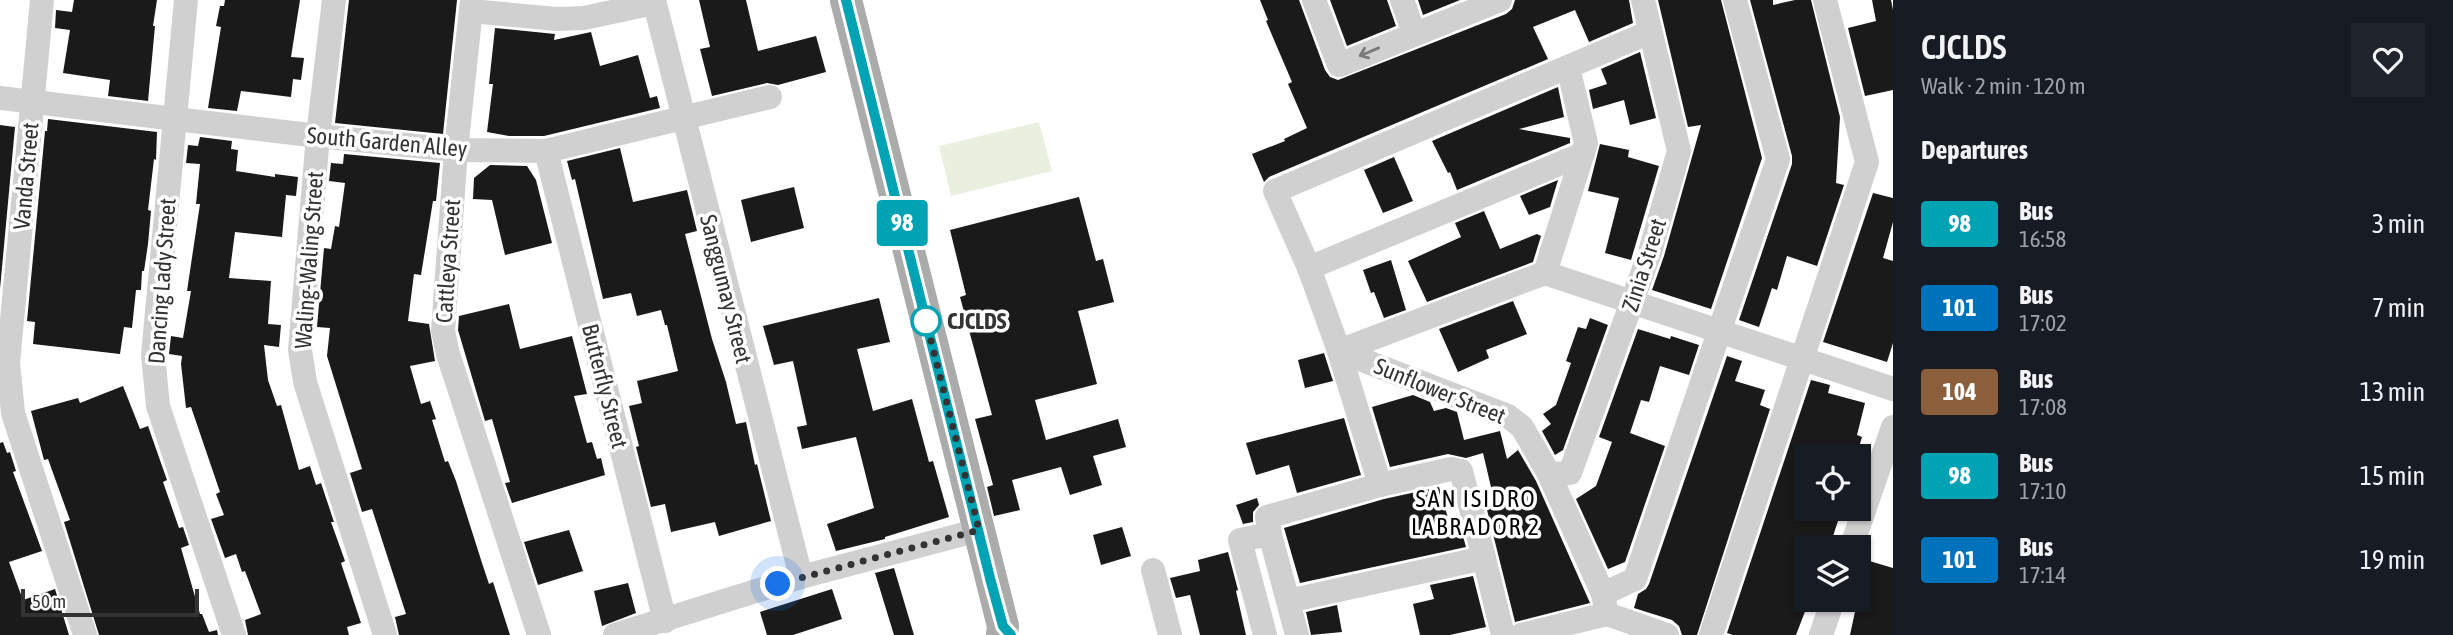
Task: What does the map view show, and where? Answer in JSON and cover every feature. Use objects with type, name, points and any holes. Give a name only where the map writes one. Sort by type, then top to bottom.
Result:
[{"type":"main road","points":[[846,0],[1005,632]]},
{"type":"street","name":"Vanda Street","points":[[42,0],[8,363],[13,413],[85,635]]},
{"type":"street","name":"Dancing Lady Street","points":[[186,0],[153,355],[158,406],[234,635]]},
{"type":"street","name":"Waling-Waling Street","points":[[334,0],[318,136],[300,350],[305,382],[385,635]]},
{"type":"street","points":[[1314,0],[1339,65],[1498,1]]},
{"type":"street","points":[[1402,0],[1414,33]]},
{"type":"street","name":"Zinia Street","points":[[1549,474],[1570,473],[1650,252],[1679,151],[1643,0]]},
{"type":"street","points":[[1521,635],[1605,604],[1635,579],[1778,159],[1735,0]]},
{"type":"street","points":[[1712,635],[1867,162],[1825,0]]},
{"type":"street","points":[[471,6],[557,19],[584,18],[654,1]]},
{"type":"street","name":"Sanggumay Street","points":[[654,1],[801,577]]},
{"type":"street","name":"Cattleya Street","points":[[471,6],[456,150],[443,331],[448,354],[539,635]]},
{"type":"street","points":[[1380,485],[1339,351],[1309,268],[1275,191],[1650,32]]},
{"type":"street","points":[[1545,273],[1586,143],[1568,67]]},
{"type":"street","name":"South Garden Alley","points":[[0,98],[456,150],[546,151],[770,97]]},
{"type":"street","name":"Butterfly Street","points":[[546,151],[665,621]]},
{"type":"street","points":[[1309,268],[1583,154]]},
{"type":"street","points":[[1339,351],[1545,273],[1893,389]]},
{"type":"street","name":"Sunflower Street","points":[[1339,351],[1508,416],[1522,427],[1549,474],[1605,604]]},
{"type":"street","points":[[1856,535],[1893,427]]},
{"type":"street","points":[[1297,635],[1267,517],[1380,485],[1451,469],[1461,471],[1503,635]]},
{"type":"street","points":[[614,635],[801,577],[979,530]]},
{"type":"street","points":[[1265,635],[1240,540],[1270,534]]},
{"type":"street","points":[[1288,601],[1484,558]]},
{"type":"street","points":[[1153,570],[1170,635]]},
{"type":"street","points":[[1605,604],[1667,635]]},
{"type":"street","points":[[1821,635],[1829,612]]},
{"type":"green space","points":[[1039,122],[1052,171],[951,196],[939,146]]},
{"type":"building","points":[[74,0],[157,0],[148,101],[108,96],[110,80],[63,73],[70,30],[55,28],[56,10],[72,12]]},
{"type":"building","points":[[225,0],[300,0],[291,57],[304,58],[301,80],[293,79],[291,97],[241,91],[237,111],[208,108],[221,27],[216,26],[220,6],[224,6]]},
{"type":"building","points":[[349,0],[457,0],[443,134],[335,123]]},
{"type":"building","points":[[699,0],[746,0],[758,51],[816,36],[826,72],[778,85],[767,83],[712,96],[700,49],[710,47]]},
{"type":"building","points":[[1260,0],[1299,0],[1325,70],[1330,77],[1338,80],[1506,14],[1512,9],[1515,0],[1629,0],[1633,23],[1589,42],[1575,10],[1533,27],[1548,59],[1269,177],[1264,182],[1252,154],[1285,141],[1284,139],[1307,128],[1288,84],[1292,82]]},
{"type":"building","points":[[1330,0],[1387,0],[1396,26],[1347,46]]},
{"type":"building","points":[[1418,0],[1460,0],[1423,15]]},
{"type":"building","points":[[1658,0],[1721,0],[1762,158],[1711,309],[1652,290],[1701,125],[1688,127]]},
{"type":"building","points":[[1750,0],[1773,0],[1773,5],[1811,0],[1840,117],[1836,183],[1844,185],[1817,266],[1787,256],[1777,290],[1772,288],[1759,327],[1739,320],[1792,164],[1792,156]]},
{"type":"building","points":[[1872,0],[1891,0],[1893,90],[1865,96],[1848,28],[1876,21]]},
{"type":"building","points":[[495,28],[555,34],[554,40],[591,32],[600,66],[638,55],[650,98],[657,96],[660,108],[544,136],[509,136],[487,132],[493,84],[489,84]]},
{"type":"building","points":[[1640,52],[1656,118],[1630,125],[1624,100],[1593,109],[1589,90],[1607,84],[1601,69]]},
{"type":"building","points":[[1558,87],[1564,117],[1519,129],[1570,138],[1570,143],[1457,190],[1432,141]]},
{"type":"building","points":[[48,119],[157,132],[156,160],[154,159],[148,210],[151,211],[148,244],[141,290],[136,290],[132,328],[124,327],[120,354],[33,344],[35,322],[27,321]]},
{"type":"building","points":[[0,125],[15,127],[0,289]]},
{"type":"building","points":[[200,137],[232,141],[231,149],[238,150],[236,171],[275,177],[275,174],[298,177],[296,196],[286,195],[282,237],[235,232],[229,278],[271,281],[268,324],[281,325],[279,347],[264,345],[268,380],[277,406],[281,405],[299,470],[310,466],[316,485],[321,483],[334,522],[331,522],[345,561],[341,563],[361,623],[347,627],[349,635],[248,635],[245,620],[261,614],[245,571],[242,572],[236,554],[225,558],[211,519],[224,515],[216,494],[220,492],[191,407],[186,408],[182,356],[169,354],[171,336],[183,338],[191,291],[187,291],[200,204],[196,204],[200,164],[186,163],[188,145],[198,146]]},
{"type":"building","points":[[1600,144],[1629,150],[1628,157],[1659,166],[1631,260],[1605,253],[1619,198],[1588,191]]},
{"type":"building","points":[[620,148],[633,202],[687,190],[697,231],[685,234],[736,424],[746,422],[771,521],[719,536],[715,522],[671,532],[665,504],[651,507],[629,406],[642,403],[637,381],[678,371],[667,325],[661,310],[637,316],[631,293],[603,299],[575,179],[572,180],[567,161]]},
{"type":"building","points":[[344,154],[440,163],[436,201],[433,201],[421,275],[414,274],[408,321],[429,324],[435,361],[410,366],[421,404],[430,401],[436,419],[432,420],[445,462],[448,461],[456,481],[489,584],[493,582],[510,635],[399,635],[395,617],[406,614],[372,509],[362,512],[350,473],[362,469],[327,356],[330,328],[317,327],[324,248],[331,249],[335,226],[339,227],[345,183],[329,181],[331,163],[343,164]]},
{"type":"building","points":[[1394,157],[1413,201],[1383,213],[1364,170]]},
{"type":"building","points":[[490,165],[527,166],[536,180],[552,243],[505,255],[492,200],[473,199],[474,178]]},
{"type":"building","points":[[1558,180],[1550,207],[1529,215],[1520,196]]},
{"type":"building","points":[[794,187],[804,228],[751,242],[741,200]]},
{"type":"building","points":[[1873,193],[1893,198],[1893,222],[1883,258],[1893,261],[1893,343],[1887,362],[1823,342]]},
{"type":"building","points":[[1079,197],[1096,261],[1103,259],[1114,302],[1078,311],[1097,384],[1035,400],[1046,440],[1118,419],[1126,447],[1093,456],[1102,485],[1070,495],[1061,467],[1012,480],[1020,510],[994,516],[987,487],[993,485],[975,419],[992,415],[960,297],[966,295],[950,230]]},
{"type":"building","points":[[1484,211],[1500,249],[1537,234],[1541,236],[1533,262],[1427,302],[1408,261],[1461,237],[1455,223]]},
{"type":"building","points":[[1391,260],[1406,310],[1384,318],[1363,270]]},
{"type":"building","points":[[879,298],[890,342],[857,349],[873,411],[912,399],[929,462],[933,461],[949,517],[885,539],[836,551],[827,524],[874,508],[856,437],[802,449],[797,427],[807,425],[793,361],[774,365],[763,326]]},
{"type":"building","points":[[1513,301],[1527,334],[1486,350],[1489,358],[1458,372],[1439,329]]},
{"type":"building","points":[[509,304],[520,349],[572,336],[587,394],[574,396],[587,443],[592,442],[597,459],[601,458],[605,475],[512,503],[505,483],[510,482],[492,419],[485,421],[458,330],[459,316]]},
{"type":"building","points":[[1590,318],[1608,325],[1563,450],[1555,455],[1542,431],[1551,424],[1543,414],[1556,405],[1571,363],[1566,361],[1578,327],[1586,329]]},
{"type":"building","points":[[1638,329],[1699,345],[1689,375],[1660,366],[1649,402],[1641,400],[1630,433],[1665,446],[1625,562],[1608,569],[1576,499],[1596,486],[1612,442],[1599,437]]},
{"type":"building","points":[[1324,353],[1333,381],[1305,388],[1298,360]]},
{"type":"building","points":[[1727,356],[1742,361],[1735,381],[1765,390],[1760,405],[1770,409],[1697,635],[1682,635],[1679,626],[1672,620],[1634,608],[1638,594],[1649,584]]},
{"type":"building","points":[[1811,380],[1830,385],[1828,393],[1865,403],[1857,435],[1862,437],[1860,444],[1794,444],[1794,521],[1838,521],[1833,535],[1794,535],[1794,612],[1805,612],[1796,635],[1727,633]]},
{"type":"building","points":[[123,386],[140,429],[148,426],[167,480],[163,482],[179,528],[183,527],[189,545],[181,548],[200,614],[209,632],[217,630],[218,635],[99,635],[64,522],[70,520],[48,459],[44,460],[31,411],[78,398],[80,403]]},
{"type":"building","points":[[1413,395],[1430,402],[1434,411],[1446,408],[1457,412],[1464,440],[1500,431],[1507,459],[1518,450],[1536,481],[1590,603],[1515,622],[1486,506],[1495,504],[1483,453],[1466,458],[1448,454],[1390,467],[1372,407]]},
{"type":"building","points":[[1344,418],[1361,475],[1297,493],[1289,465],[1256,475],[1246,443]]},
{"type":"building","points":[[3,442],[7,453],[10,452],[16,471],[13,472],[42,551],[9,562],[23,600],[55,589],[69,635],[0,635],[0,443]]},
{"type":"building","points":[[1439,487],[1448,518],[1457,515],[1466,547],[1300,583],[1284,528],[1384,499]]},
{"type":"building","points":[[1257,498],[1259,505],[1253,512],[1253,522],[1243,524],[1236,505]]},
{"type":"building","points":[[1122,527],[1131,556],[1101,565],[1093,535]]},
{"type":"building","points":[[569,530],[583,571],[538,585],[524,542]]},
{"type":"building","points":[[1228,552],[1246,635],[1200,635],[1190,595],[1176,598],[1170,578],[1200,571],[1198,560]]},
{"type":"building","points":[[1871,561],[1893,568],[1893,635],[1850,635],[1855,612],[1871,612]]},
{"type":"building","points":[[894,568],[914,635],[894,635],[875,573]]},
{"type":"building","points":[[1473,576],[1486,627],[1450,635],[1420,635],[1413,604],[1434,599],[1430,585]]},
{"type":"building","points":[[628,583],[636,613],[602,626],[594,591]]},
{"type":"building","points":[[832,589],[842,619],[793,635],[767,635],[760,612]]},
{"type":"building","points":[[1337,605],[1342,632],[1311,635],[1306,612]]},
{"type":"bus line","name":"98","points":[[846,0],[991,582],[1003,626],[1011,635]]},
{"type":"place","name":"CJCLDS","points":[[926,321]]},
{"type":"district","name":"SAN ISIDRO LABRADOR 2","points":[[1476,513]]},
{"type":"route","points":[[778,584],[979,530],[926,321]]}]
